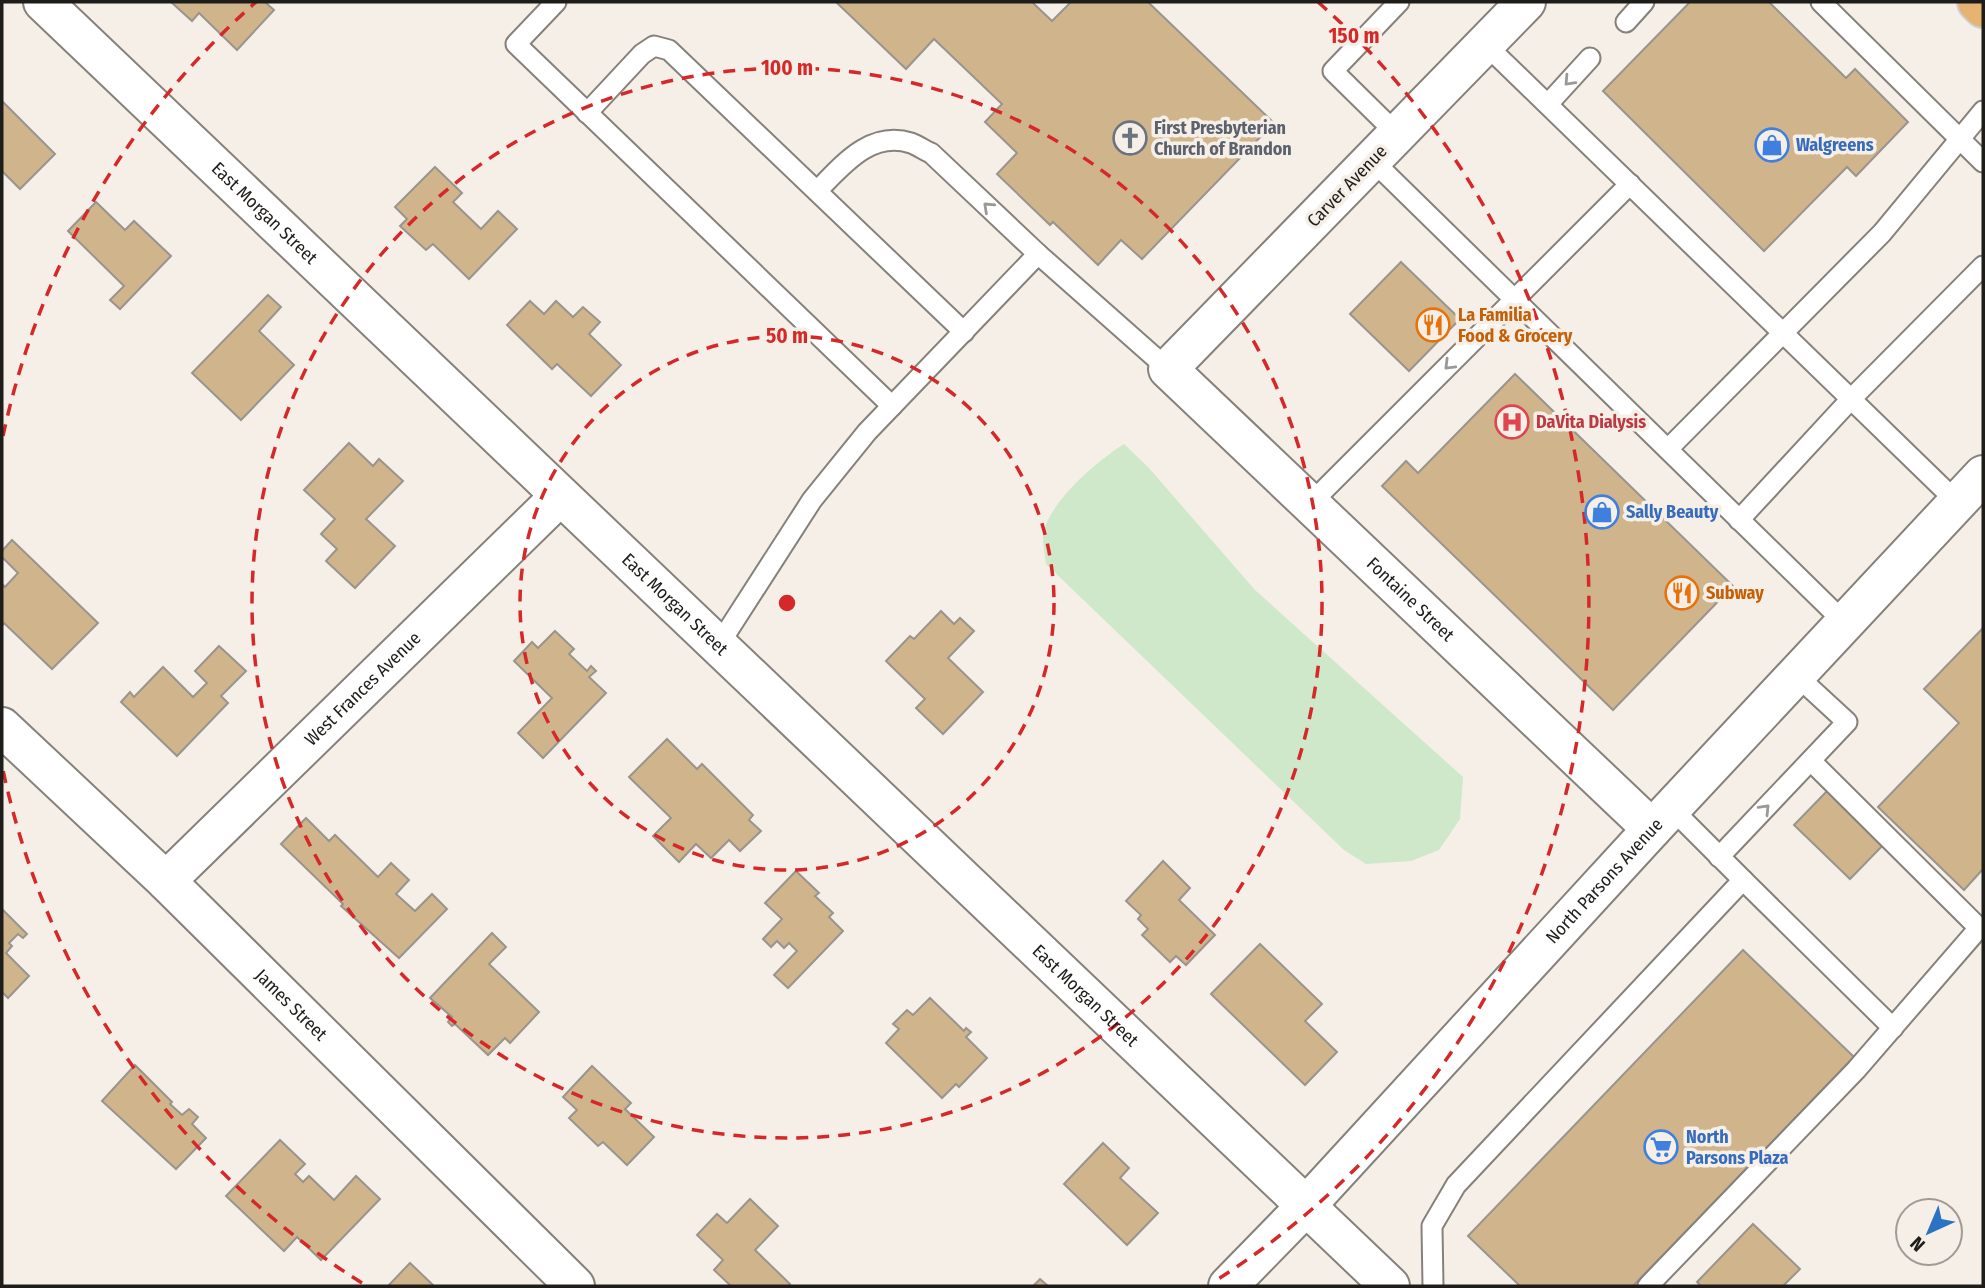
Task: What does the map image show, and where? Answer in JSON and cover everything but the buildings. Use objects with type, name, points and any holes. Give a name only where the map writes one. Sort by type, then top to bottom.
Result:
[{"type":"highway","points":[[1977,2],[1983,8]]},
{"type":"street","name":"East Morgan Street","points":[[43,2],[1390,1286]]},
{"type":"street","name":"Carver Avenue","points":[[1168,369],[1485,44],[1514,6]]},
{"type":"street","name":"Fontaine Street","points":[[1168,369],[1310,504],[1661,818]]},
{"type":"street","name":"North Parsons Avenue","points":[[1228,1286],[1305,1207],[1661,818],[1971,489]]},
{"type":"street","name":"West Frances Avenue","points":[[166,881],[560,496]]},
{"type":"street","name":"James Street","points":[[2,727],[166,881],[575,1286]]},
{"type":"lane","points":[[556,2],[516,44],[892,406]]},
{"type":"lane","points":[[1399,2],[1333,71],[1384,147],[1514,299],[1845,623]]},
{"type":"lane","points":[[1626,22],[1644,2]]},
{"type":"lane","points":[[1821,2],[1983,162]]},
{"type":"lane","points":[[1485,44],[1851,399],[1971,489]]},
{"type":"lane","points":[[587,113],[642,54],[654,46],[669,50],[964,332]]},
{"type":"lane","points":[[1548,104],[1590,58]]},
{"type":"lane","points":[[1668,449],[1882,233],[1983,111]]},
{"type":"lane","points":[[817,191],[859,150],[886,141],[910,142],[931,153],[1038,254],[1168,369]]},
{"type":"lane","points":[[1310,504],[1630,184]]},
{"type":"lane","points":[[718,646],[812,500],[867,432],[1038,254]]},
{"type":"lane","points":[[1739,520],[1851,399],[1983,266]]},
{"type":"lane","points":[[1719,857],[1847,722],[1796,675]]},
{"type":"lane","points":[[1648,1286],[1856,1070],[1979,928],[1811,761]]},
{"type":"lane","points":[[1661,818],[1719,857],[1893,1028]]},
{"type":"lane","points":[[1433,1286],[1432,1226],[1457,1185],[1743,880]]},
{"type":"green space","points":[[1124,444],[1148,467],[1255,590],[1463,777],[1460,819],[1439,850],[1411,861],[1366,864],[1344,850],[1046,564],[1043,537],[1053,511],[1087,472]]},
{"type":"place","name":"First Presbyterian Church of Brandon","points":[[1130,138]]},
{"type":"place","name":"Walgreens","points":[[1772,145]]},
{"type":"place","name":"La Familia Food & Grocery","points":[[1433,325]]},
{"type":"place","name":"DaVita Dialysis","points":[[1512,422]]},
{"type":"place","name":"Sally Beauty","points":[[1602,512]]},
{"type":"place","name":"Subway","points":[[1682,593]]},
{"type":"place","name":"North Parsons Plaza","points":[[1661,1147]]}]
